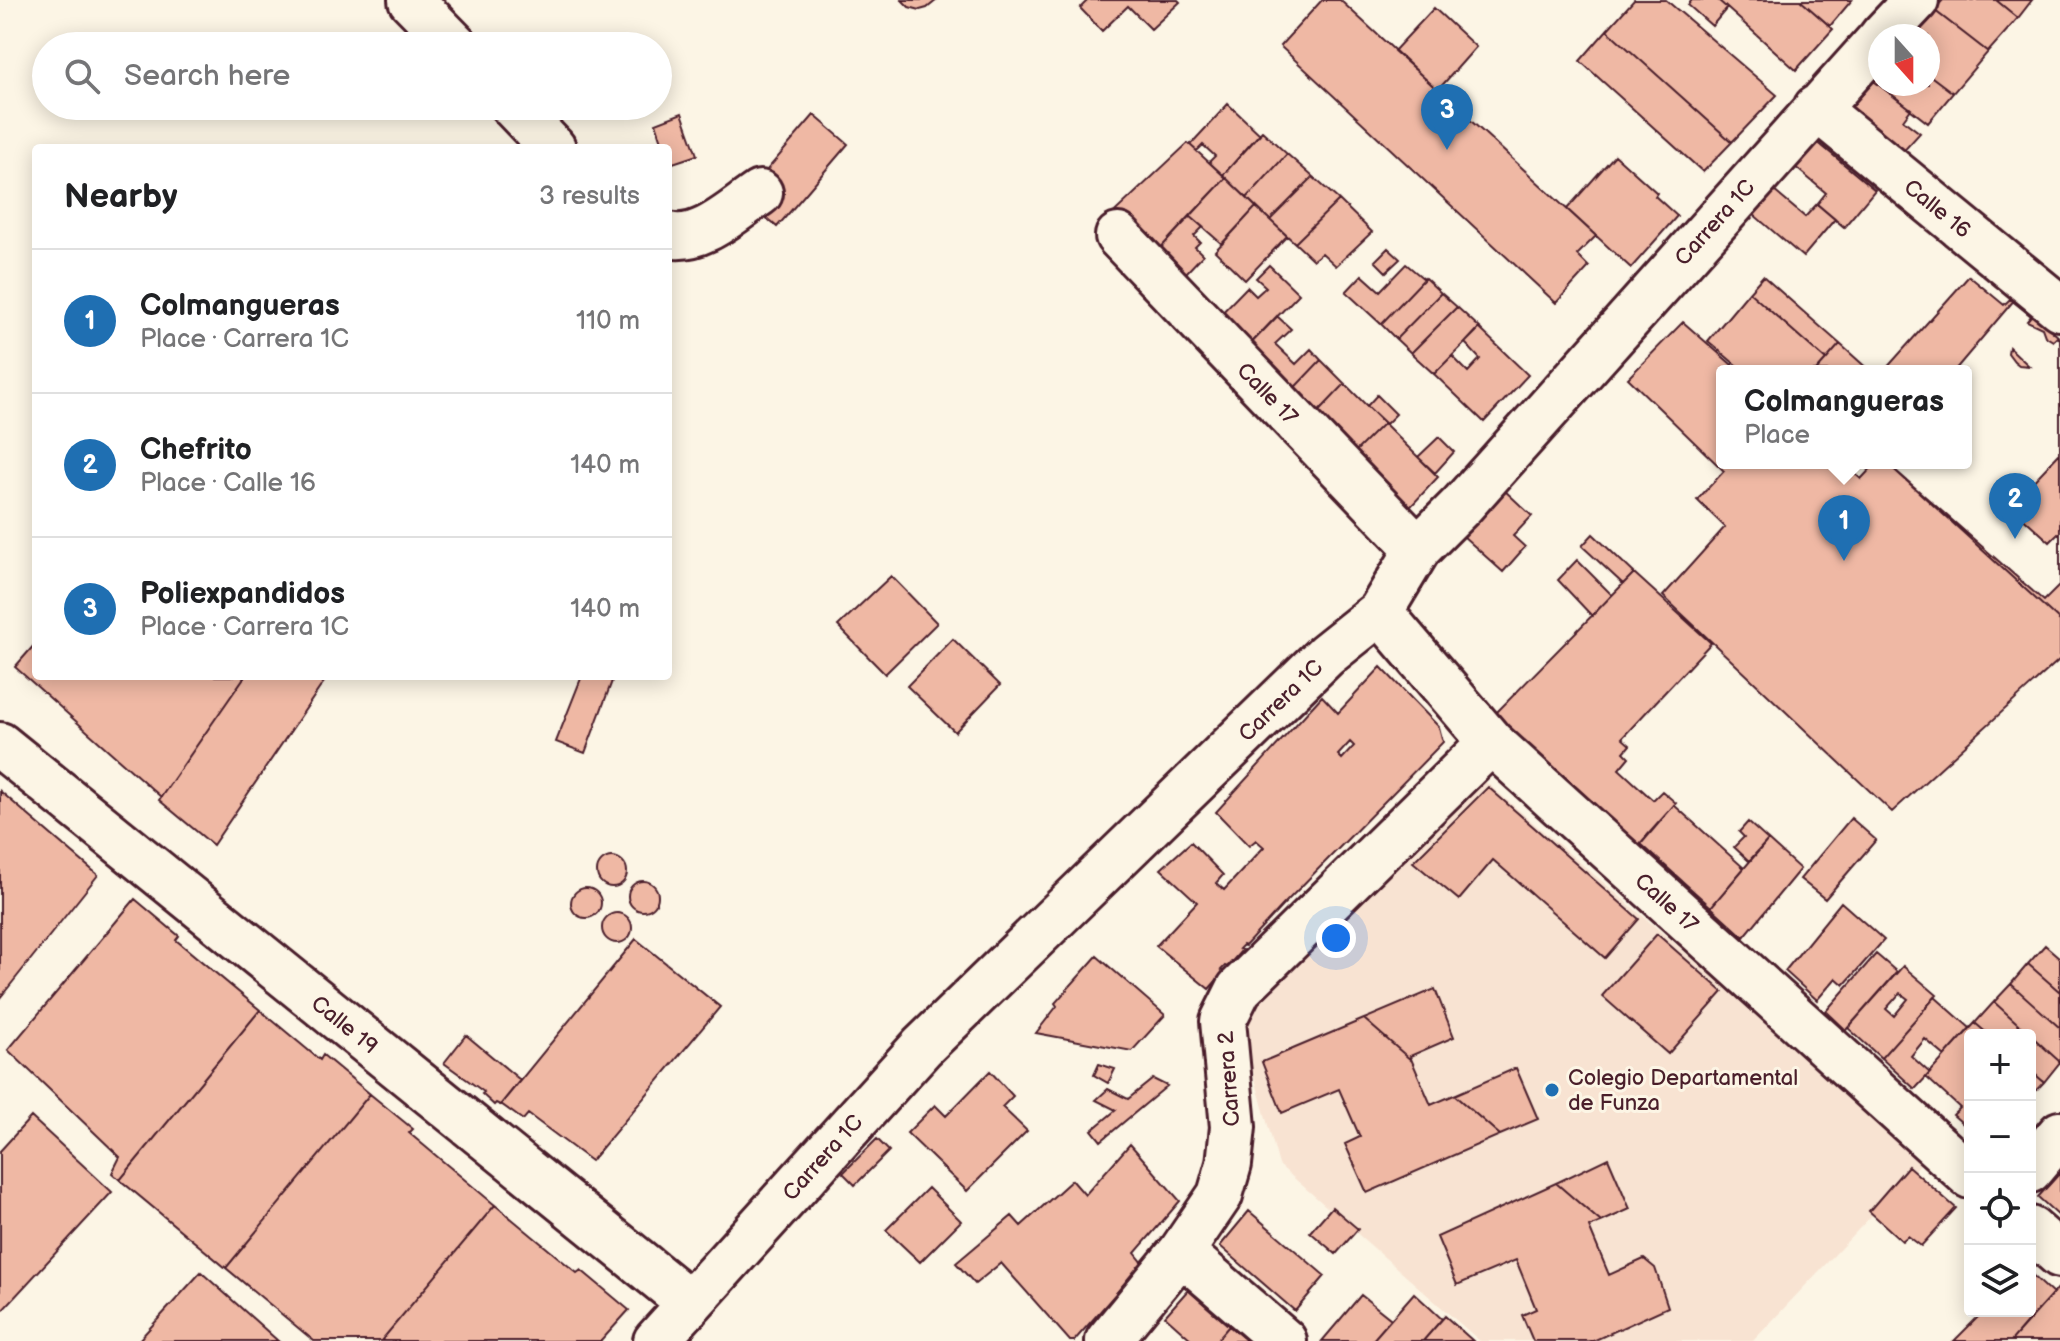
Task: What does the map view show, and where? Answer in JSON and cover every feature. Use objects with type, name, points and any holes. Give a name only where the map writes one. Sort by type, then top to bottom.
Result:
[{"type":"street","points":[[411,0],[442,32]]},
{"type":"street","name":"Carrera 1C","points":[[1893,24],[1916,0]]},
{"type":"street","name":"Carrera 1C","points":[[656,1341],[922,1047],[1326,655],[1380,612],[1418,549],[1462,505],[1868,51]]},
{"type":"street","name":"Calle 16","points":[[1816,108],[2060,308]]},
{"type":"street","points":[[526,120],[549,144]]},
{"type":"street","points":[[672,236],[699,233],[760,193]]},
{"type":"street","name":"Calle 17","points":[[1118,236],[1418,549]]},
{"type":"street","name":"Calle 17","points":[[1380,612],[1491,742],[1967,1173]]},
{"type":"street","name":"Carrera 2","points":[[1108,1341],[1181,1252],[1220,1195],[1229,1164],[1233,1127],[1223,1021],[1239,989],[1491,742]]},
{"type":"street","name":"Calle 19","points":[[0,745],[690,1303]]},
{"type":"street","points":[[2036,1163],[2060,1134]]},
{"type":"street","points":[[2036,1234],[2060,1255]]},
{"type":"street","points":[[1181,1252],[1284,1341]]},
{"type":"shaded area","name":"Colegio Departamental de Funza","points":[[1481,778],[1926,1158],[1753,1341],[1480,1341],[1279,1165],[1239,1021]]},
{"type":"building","points":[[902,0],[937,0],[920,10],[909,7]]},
{"type":"building","points":[[1088,0],[1180,2],[1151,29],[1128,6],[1102,31],[1080,8]]},
{"type":"building","points":[[1322,0],[1340,0],[1596,236],[1577,255],[1589,267],[1556,303],[1280,46]]},
{"type":"building","points":[[1634,0],[1666,0],[1777,95],[1732,142],[1607,30]]},
{"type":"building","points":[[1692,0],[1718,0],[1727,8],[1712,26],[1688,5]]},
{"type":"building","points":[[1718,0],[1800,0],[1833,29],[1796,70]]},
{"type":"building","points":[[1800,0],[1852,0],[1830,26]]},
{"type":"building","points":[[1943,0],[1996,0],[2018,18],[1988,52],[1934,10]]},
{"type":"building","points":[[1996,0],[2032,0],[2018,18]]},
{"type":"building","points":[[1434,8],[1476,47],[1438,90],[1394,51]]},
{"type":"building","points":[[1934,10],[1988,52],[1953,93],[1940,83],[1940,24],[1922,24]]},
{"type":"building","points":[[1607,30],[1732,142],[1703,172],[1580,61]]},
{"type":"building","points":[[1940,83],[1953,93],[1928,123],[1893,96],[1940,96]]},
{"type":"building","points":[[1868,88],[1868,96],[1894,96],[1911,109],[1903,120],[1920,133],[1900,155],[1846,113]]},
{"type":"building","points":[[1228,104],[1260,134],[1223,175],[1209,162],[1215,156],[1203,145],[1197,151],[1190,145]]},
{"type":"building","points":[[682,113],[697,155],[672,163],[672,144],[663,144],[656,123],[672,120],[672,117]]},
{"type":"building","points":[[814,115],[848,144],[777,227],[743,198]]},
{"type":"building","points":[[1262,131],[1287,154],[1247,198],[1223,175]]},
{"type":"building","points":[[1810,136],[1875,190],[1844,227],[1817,204],[1826,193],[1788,161]]},
{"type":"building","points":[[1188,143],[1226,178],[1143,267],[1104,222]]},
{"type":"building","points":[[1287,154],[1313,177],[1270,220],[1247,198]]},
{"type":"building","points":[[1615,155],[1677,216],[1631,268],[1567,209]]},
{"type":"building","points":[[1313,177],[1339,200],[1295,243],[1270,220]]},
{"type":"building","points":[[1226,178],[1256,207],[1222,244],[1190,216]]},
{"type":"building","points":[[1767,185],[1805,217],[1817,204],[1835,219],[1803,257],[1746,208]]},
{"type":"building","points":[[1339,200],[1372,232],[1336,266],[1322,253],[1313,260],[1295,243]]},
{"type":"building","points":[[1256,207],[1287,236],[1245,280],[1215,251]]},
{"type":"building","points":[[1190,216],[1203,227],[1194,236],[1200,242],[1195,247],[1203,255],[1169,291],[1144,266]]},
{"type":"building","points":[[1388,248],[1400,259],[1386,272],[1375,261]]},
{"type":"building","points":[[1406,264],[1424,279],[1381,324],[1346,292],[1362,275],[1380,291]]},
{"type":"building","points":[[1269,265],[1299,294],[1240,355],[1210,325],[1247,287],[1256,296],[1266,287],[1256,278]]},
{"type":"building","points":[[1763,276],[1840,344],[1826,360],[1749,292]]},
{"type":"building","points":[[1969,276],[2004,305],[2010,299],[2031,316],[2027,321],[2042,328],[2045,336],[2053,341],[2057,337],[2060,339],[2060,453],[2010,506],[2050,542],[2060,532],[2060,585],[2044,601],[1894,469],[1972,469],[1972,365],[1889,365]],"holes":[[[2009,347],[2029,366],[2019,365],[2008,353]]]},
{"type":"building","points":[[1425,278],[1441,293],[1396,339],[1381,324]]},
{"type":"building","points":[[1749,292],[1826,360],[1821,365],[1736,365],[1708,341]]},
{"type":"building","points":[[1441,293],[1457,307],[1411,353],[1396,339]]},
{"type":"building","points":[[2015,299],[2060,338],[2060,621],[1894,469],[1972,469],[1972,365],[1959,365]]},
{"type":"building","points":[[1457,307],[1480,328],[1434,374],[1411,353]]},
{"type":"building","points":[[1277,316],[1291,329],[1275,344],[1296,364],[1311,349],[1321,360],[1280,403],[1235,360]]},
{"type":"building","points":[[1683,322],[1732,365],[1716,365],[1716,463],[1628,378]]},
{"type":"building","points":[[1479,328],[1528,375],[1484,422],[1434,374],[1452,356],[1468,372],[1480,359],[1465,343]]},
{"type":"building","points":[[1840,344],[1863,365],[1821,365]]},
{"type":"building","points":[[1321,360],[1345,384],[1304,427],[1280,403]]},
{"type":"building","points":[[1345,384],[1384,423],[1355,452],[1307,424]]},
{"type":"building","points":[[1377,395],[1396,414],[1386,424],[1367,406]]},
{"type":"building","points":[[1384,423],[1438,477],[1402,516],[1355,452]]},
{"type":"building","points":[[1439,437],[1454,452],[1435,473],[1418,457]]},
{"type":"building","points":[[1722,469],[1850,469],[1861,479],[1870,469],[1894,469],[2060,621],[2060,659],[1892,812],[1663,596],[1725,527],[1697,500],[1724,471]]},
{"type":"building","points":[[1503,489],[1532,516],[1513,536],[1525,547],[1503,572],[1463,536]]},
{"type":"building","points":[[1593,534],[1634,573],[1623,584],[1582,546]]},
{"type":"building","points":[[1577,560],[1612,595],[1592,616],[1558,580]]},
{"type":"building","points":[[1634,573],[1711,643],[1622,738],[1630,745],[1624,752],[1629,757],[1619,769],[1653,800],[1662,791],[1676,803],[1637,847],[1574,791],[1577,788],[1494,715]]},
{"type":"building","points":[[891,576],[937,623],[885,674],[838,626]]},
{"type":"building","points":[[953,639],[1000,685],[955,732],[907,686]]},
{"type":"building","points":[[32,648],[32,680],[242,680],[161,797],[15,667]]},
{"type":"building","points":[[1381,667],[1439,727],[1443,742],[1239,949],[1242,950],[1221,970],[1224,972],[1209,989],[1156,946],[1197,902],[1161,869],[1191,842],[1223,875],[1216,883],[1224,890],[1264,847],[1256,840],[1249,846],[1216,812],[1322,696],[1338,713]],"holes":[[[1350,742],[1354,746],[1342,759],[1338,755]]]},
{"type":"building","points":[[242,680],[325,680],[213,845],[159,800]]},
{"type":"building","points":[[580,680],[612,681],[585,753],[556,742]]},
{"type":"building","points":[[1488,787],[1639,919],[1605,958],[1493,860],[1459,900],[1413,862]]},
{"type":"building","points":[[0,791],[98,875],[0,998]]},
{"type":"building","points":[[1674,805],[1744,868],[1711,907],[1641,844]]},
{"type":"building","points":[[1851,818],[1876,840],[1825,899],[1800,879]]},
{"type":"building","points":[[1748,822],[1768,840],[1749,861],[1734,847],[1744,837],[1739,832]]},
{"type":"building","points":[[1768,840],[1800,869],[1744,937],[1711,907]]},
{"type":"building","points":[[612,857],[623,861],[627,872],[623,883],[612,887],[601,883],[597,872],[601,861]]},
{"type":"building","points":[[643,881],[654,885],[658,896],[654,907],[643,911],[632,907],[628,896],[632,885]]},
{"type":"building","points":[[586,888],[597,892],[601,903],[597,914],[586,918],[575,914],[571,903],[575,892]]},
{"type":"building","points":[[135,899],[179,936],[176,940],[260,1010],[120,1180],[112,1173],[120,1157],[8,1050]]},
{"type":"building","points":[[1841,902],[1884,940],[1844,985],[1836,978],[1817,1000],[1785,971]]},
{"type":"building","points":[[617,913],[628,917],[632,928],[628,939],[617,943],[606,939],[602,928],[606,917]]},
{"type":"building","points":[[1657,934],[1723,992],[1668,1054],[1602,996]]},
{"type":"building","points":[[636,939],[720,1007],[591,1161],[528,1114],[523,1120],[501,1104]]},
{"type":"building","points":[[2045,945],[2060,958],[2060,992],[2028,964]]},
{"type":"building","points":[[1876,954],[1897,972],[1846,1030],[1826,1011]]},
{"type":"building","points":[[1097,956],[1165,1015],[1132,1051],[1036,1033],[1057,1006],[1055,1003]]},
{"type":"building","points":[[2028,964],[2060,992],[2060,1028],[2011,984]]},
{"type":"building","points":[[1903,966],[1937,995],[1881,1058],[1848,1028]],"holes":[[[1900,993],[1908,999],[1894,1016],[1886,1009]]]},
{"type":"building","points":[[2011,984],[2060,1028],[2060,1062],[2036,1040],[2036,1029],[2024,1029],[1994,1002]]},
{"type":"building","points":[[1435,989],[1454,1037],[1410,1056],[1412,1061],[1364,1019]]},
{"type":"building","points":[[1935,997],[1970,1028],[1964,1029],[1964,1035],[1945,1056],[1925,1039],[1911,1056],[1930,1073],[1915,1089],[1881,1058]]},
{"type":"building","points":[[1994,1002],[2024,1029],[1982,1029],[1975,1023]]},
{"type":"building","points":[[260,1010],[320,1060],[323,1055],[370,1094],[226,1268],[120,1180]]},
{"type":"building","points":[[1364,1019],[1412,1061],[1431,1105],[1454,1095],[1500,1135],[1367,1193],[1345,1144],[1360,1137],[1339,1089],[1282,1113],[1262,1062]]},
{"type":"building","points":[[466,1035],[520,1080],[500,1105],[494,1105],[482,1094],[484,1092],[444,1063]]},
{"type":"building","points":[[1964,1035],[1964,1125],[1953,1115],[1960,1108],[1926,1077]]},
{"type":"building","points":[[2036,1040],[2060,1062],[2044,1082],[2036,1075]]},
{"type":"building","points":[[1099,1064],[1115,1069],[1108,1083],[1094,1075]]},
{"type":"building","points":[[1516,1068],[1538,1119],[1500,1135],[1454,1095]]},
{"type":"building","points":[[990,1071],[1013,1096],[1002,1107],[1027,1131],[967,1191],[907,1133],[935,1105],[946,1116]]},
{"type":"building","points":[[2036,1075],[2044,1082],[2036,1091]]},
{"type":"building","points":[[1153,1079],[1167,1086],[1101,1141],[1092,1130],[1116,1110],[1096,1100],[1108,1089],[1128,1099]]},
{"type":"building","points":[[370,1094],[413,1129],[409,1133],[495,1205],[381,1341],[314,1341],[226,1268]]},
{"type":"building","points":[[31,1117],[112,1192],[0,1313],[0,1151]]},
{"type":"building","points":[[877,1139],[889,1151],[855,1185],[843,1173]]},
{"type":"building","points":[[1130,1144],[1180,1201],[1135,1253],[1143,1263],[1074,1341],[1070,1341],[1001,1263],[975,1284],[956,1263],[1012,1216],[1021,1226],[1072,1180],[1085,1195]]},
{"type":"building","points":[[1608,1158],[1630,1209],[1601,1222],[1556,1183]]},
{"type":"building","points":[[1908,1166],[1956,1208],[1921,1246],[1908,1236],[1902,1241],[1869,1211]]},
{"type":"building","points":[[2060,1173],[2060,1217],[2038,1197]]},
{"type":"building","points":[[1556,1183],[1601,1222],[1589,1227],[1609,1275],[1644,1259],[1655,1268],[1668,1307],[1593,1341],[1533,1341],[1522,1315],[1536,1309],[1516,1260],[1457,1285],[1437,1237]]},
{"type":"building","points":[[928,1188],[961,1221],[920,1262],[886,1230]]},
{"type":"building","points":[[495,1205],[577,1273],[581,1270],[629,1310],[601,1341],[381,1341]]},
{"type":"building","points":[[1332,1207],[1358,1229],[1336,1254],[1310,1232]]},
{"type":"building","points":[[1249,1211],[1325,1276],[1295,1311],[1220,1246]]},
{"type":"building","points":[[201,1272],[278,1341],[138,1341]]},
{"type":"building","points":[[2036,1278],[2053,1294],[2036,1313]]},
{"type":"building","points":[[2060,1286],[2060,1341],[2011,1341],[2032,1317],[2036,1317],[2036,1312]]},
{"type":"building","points":[[1188,1290],[1229,1326],[1216,1341],[1193,1341],[1165,1316]]},
{"type":"building","points":[[1414,1293],[1442,1319],[1423,1341],[1372,1341]]},
{"type":"building","points":[[1361,1295],[1391,1319],[1372,1341],[1322,1341]]},
{"type":"building","points":[[1445,1316],[1473,1341],[1423,1341]]},
{"type":"building","points":[[1978,1317],[2032,1317],[2011,1341],[1954,1341]]},
{"type":"building","points":[[1229,1326],[1247,1341],[1216,1341]]},
{"type":"place","name":"Poliexpandidos","points":[[1447,150]]},
{"type":"place","name":"Chefrito","points":[[2015,539]]},
{"type":"place","name":"Colmangueras","points":[[1844,561]]},
{"type":"place","name":"Colegio Departamental de Funza","points":[[1552,1090]]}]
